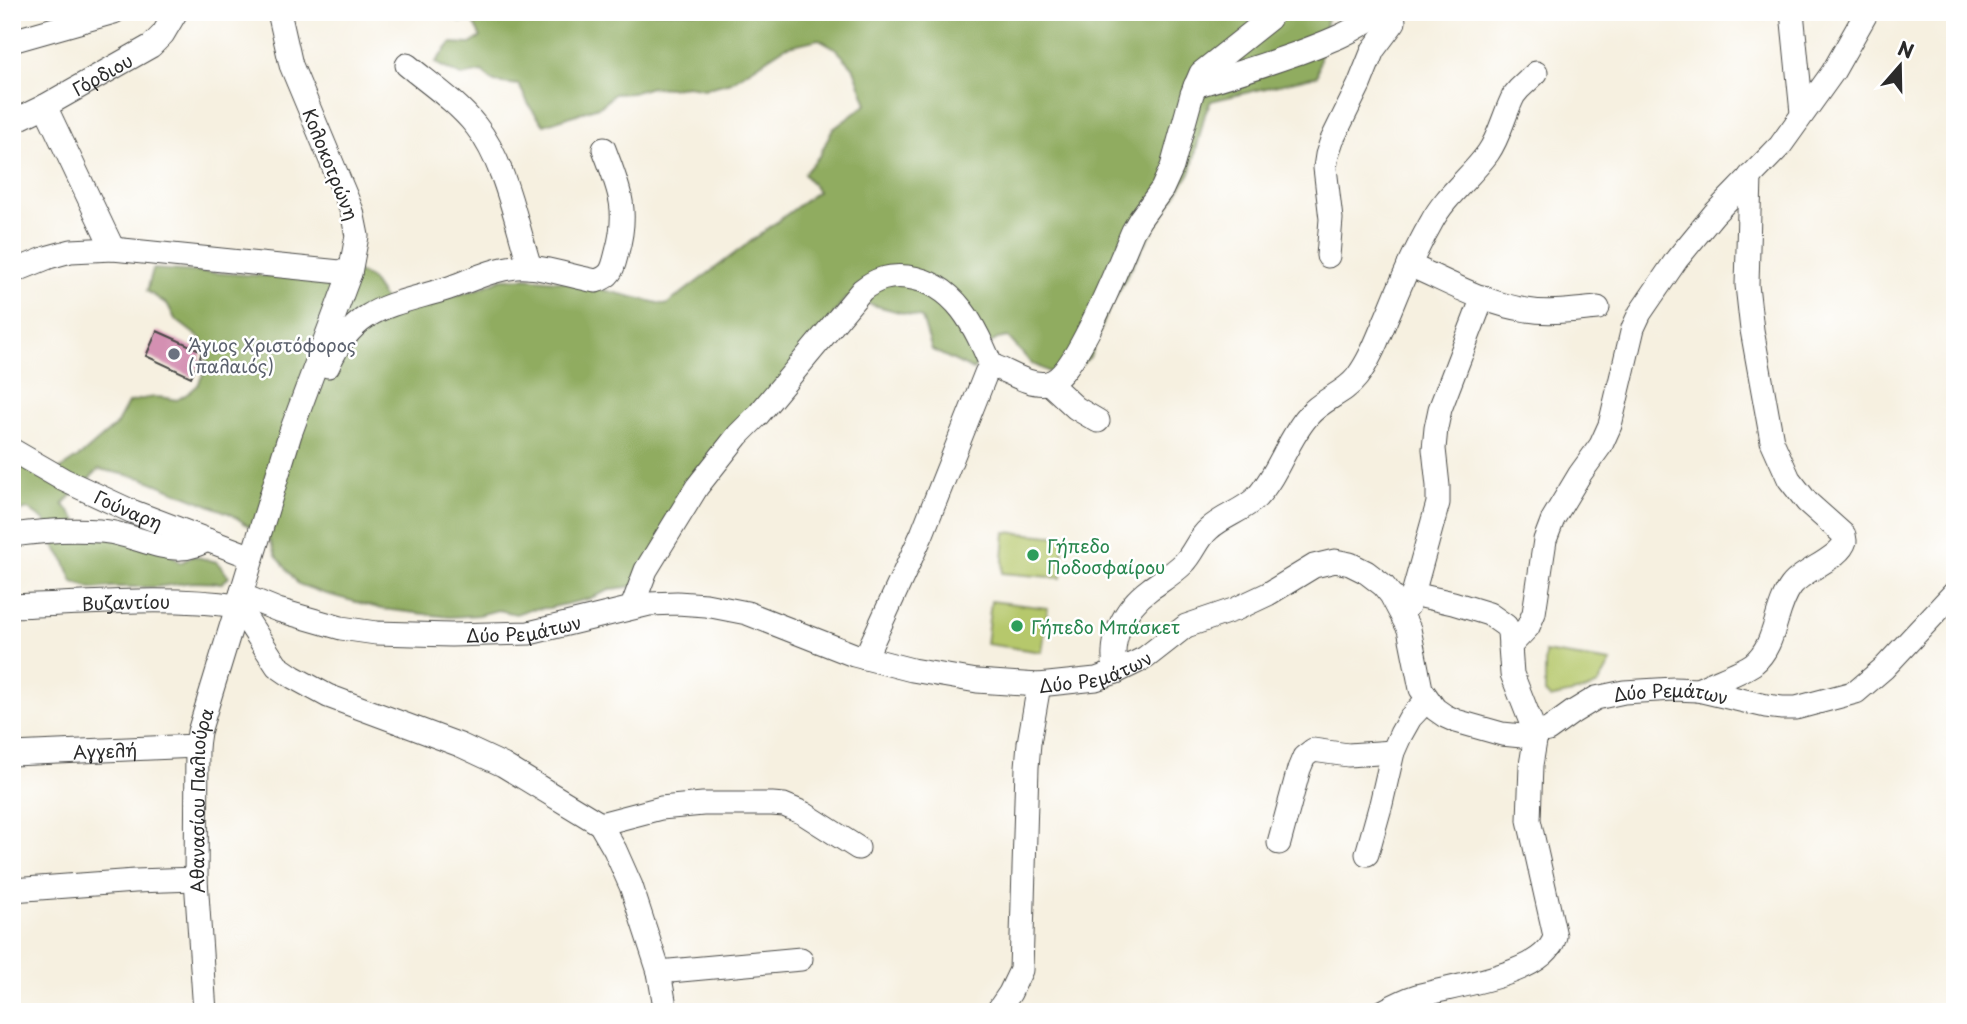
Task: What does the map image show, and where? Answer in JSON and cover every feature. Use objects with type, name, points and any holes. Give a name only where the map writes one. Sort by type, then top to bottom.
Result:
[{"type":"street","points":[[12,41],[114,12]]},
{"type":"street","name":"Γόρδιου","points":[[12,122],[152,46],[176,12]]},
{"type":"street","name":"Κολοκοτρώνη","points":[[239,601],[294,425],[351,273],[356,242],[355,220],[291,65],[279,12]]},
{"type":"street","points":[[1049,383],[1062,373],[1079,349],[1133,231],[1162,189],[1172,167],[1195,86],[1202,73],[1269,19],[1274,12]]},
{"type":"street","points":[[1195,86],[1250,70],[1344,36],[1380,12]]},
{"type":"street","points":[[1328,256],[1331,219],[1325,168],[1327,155],[1373,50],[1394,22],[1393,12]]},
{"type":"street","points":[[1792,12],[1802,113]]},
{"type":"street","points":[[1510,646],[1528,627],[1534,613],[1545,540],[1553,519],[1606,434],[1633,328],[1640,313],[1677,259],[1714,214],[1780,146],[1833,72],[1867,12]]},
{"type":"street","points":[[407,65],[462,111],[487,142],[503,176],[530,267]]},
{"type":"street","points":[[1116,672],[1113,646],[1124,617],[1148,591],[1184,563],[1209,529],[1255,499],[1266,487],[1307,417],[1318,405],[1347,388],[1356,379],[1377,340],[1409,265],[1432,220],[1444,202],[1489,152],[1514,95],[1536,74]]},
{"type":"street","points":[[45,106],[113,249]]},
{"type":"street","points":[[282,462],[300,443],[333,356],[344,337],[358,322],[374,312],[516,267],[530,267],[596,281],[606,278],[611,272],[622,233],[624,210],[620,190],[604,149]]},
{"type":"street","points":[[1698,690],[1752,664],[1767,646],[1790,588],[1813,568],[1839,551],[1845,541],[1844,535],[1807,502],[1789,479],[1772,441],[1754,343],[1747,285],[1750,176]]},
{"type":"street","points":[[12,272],[72,251],[113,249],[351,273]]},
{"type":"street","points":[[1409,265],[1483,297],[1527,310],[1549,312],[1598,308]]},
{"type":"street","points":[[632,607],[646,569],[714,464],[862,290],[874,281],[896,276],[919,279],[940,288],[967,315],[992,367],[1031,381],[1049,383],[1076,408],[1098,421]]},
{"type":"street","points":[[1382,1012],[1416,996],[1487,980],[1522,967],[1550,949],[1555,936],[1529,820],[1530,778],[1536,734],[1512,674],[1509,632],[1506,626],[1489,614],[1452,603],[1408,604],[1438,503],[1434,449],[1440,409],[1483,297]]},
{"type":"street","points":[[865,658],[922,534],[986,373],[992,367]]},
{"type":"street","name":"Γούναρη","points":[[12,450],[131,512],[252,557]]},
{"type":"street","points":[[12,535],[100,531],[126,534],[179,549],[207,540]]},
{"type":"street","name":"Δύο Ρεμάτων","points":[[239,601],[341,628],[376,633],[492,635],[529,633],[632,607],[666,603],[691,604],[726,608],[762,618],[865,658],[946,677],[1039,685],[1096,678],[1116,672],[1145,658],[1186,626],[1236,609],[1268,594],[1314,566],[1342,562],[1366,572],[1408,604],[1419,683],[1427,699],[1439,713],[1456,721],[1509,736],[1536,734],[1548,730],[1597,698],[1624,692],[1698,690],[1766,706],[1796,708],[1856,692],[1884,668],[1955,592]]},
{"type":"street","points":[[239,601],[277,666],[293,677],[328,696],[481,754],[600,824],[631,886],[659,972],[666,1012]]},
{"type":"street","name":"Βυζαντίου","points":[[12,606],[239,601]]},
{"type":"street","name":"Αθανασίου Παλιούρα","points":[[205,1012],[196,879],[197,746],[239,601]]},
{"type":"street","points":[[997,1012],[1021,970],[1026,781],[1029,743],[1039,685]]},
{"type":"street","points":[[1367,854],[1393,752],[1410,718],[1427,699]]},
{"type":"street","name":"Αγγελή","points":[[12,754],[197,746]]},
{"type":"street","points":[[1279,843],[1299,769],[1308,752],[1313,750],[1348,755],[1393,752]]},
{"type":"street","points":[[600,824],[661,808],[703,804],[784,805],[803,813],[858,848]]},
{"type":"street","points":[[12,890],[196,879]]},
{"type":"street","points":[[659,972],[801,959]]},
{"type":"green space","points":[[453,12],[1328,12],[1317,76],[1211,101],[1205,114],[1191,171],[1142,248],[1108,311],[1090,357],[1071,373],[1049,372],[1031,363],[1008,337],[982,348],[974,370],[932,350],[922,318],[846,298],[634,586],[612,589],[588,599],[516,614],[498,610],[479,615],[450,617],[382,609],[298,584],[276,555],[270,541],[231,514],[142,478],[99,469],[63,504],[80,524],[168,551],[180,563],[193,556],[217,562],[229,577],[222,583],[192,582],[156,587],[94,589],[73,582],[64,560],[53,544],[46,522],[28,509],[12,514],[12,451],[53,474],[84,453],[116,425],[128,403],[152,397],[177,400],[198,385],[207,361],[201,339],[175,319],[168,305],[147,291],[153,269],[264,276],[358,272],[370,278],[385,300],[419,305],[476,290],[502,279],[525,278],[570,282],[666,305],[818,191],[804,174],[820,155],[832,130],[867,104],[853,67],[835,48],[819,39],[785,47],[731,82],[704,89],[688,86],[651,87],[632,93],[614,94],[601,106],[544,125],[530,107],[519,85],[494,82],[482,72],[461,76],[435,63],[451,43],[470,44],[481,37],[472,21],[459,22]]},
{"type":"green space","name":"Γήπεδο Ποδοσφαίρου","points":[[1005,532],[1064,537],[1061,578],[1002,573]]},
{"type":"green space","name":"Γήπεδο Μπάσκετ","points":[[991,601],[1048,608],[1042,652],[986,644]]},
{"type":"green space","points":[[1545,652],[1611,662],[1598,685],[1550,698],[1545,693]]},
{"type":"building","name":"Άγιος Χριστόφορος (παλαιός)","points":[[157,331],[202,351],[201,363],[191,377],[146,356]]},
{"type":"place","name":"Άγιος Χριστόφορος (παλαιός)","points":[[174,354]]},
{"type":"place","name":"Γήπεδο Ποδοσφαίρου","points":[[1033,555]]},
{"type":"place","name":"Γήπεδο Μπάσκετ","points":[[1017,626]]}]
